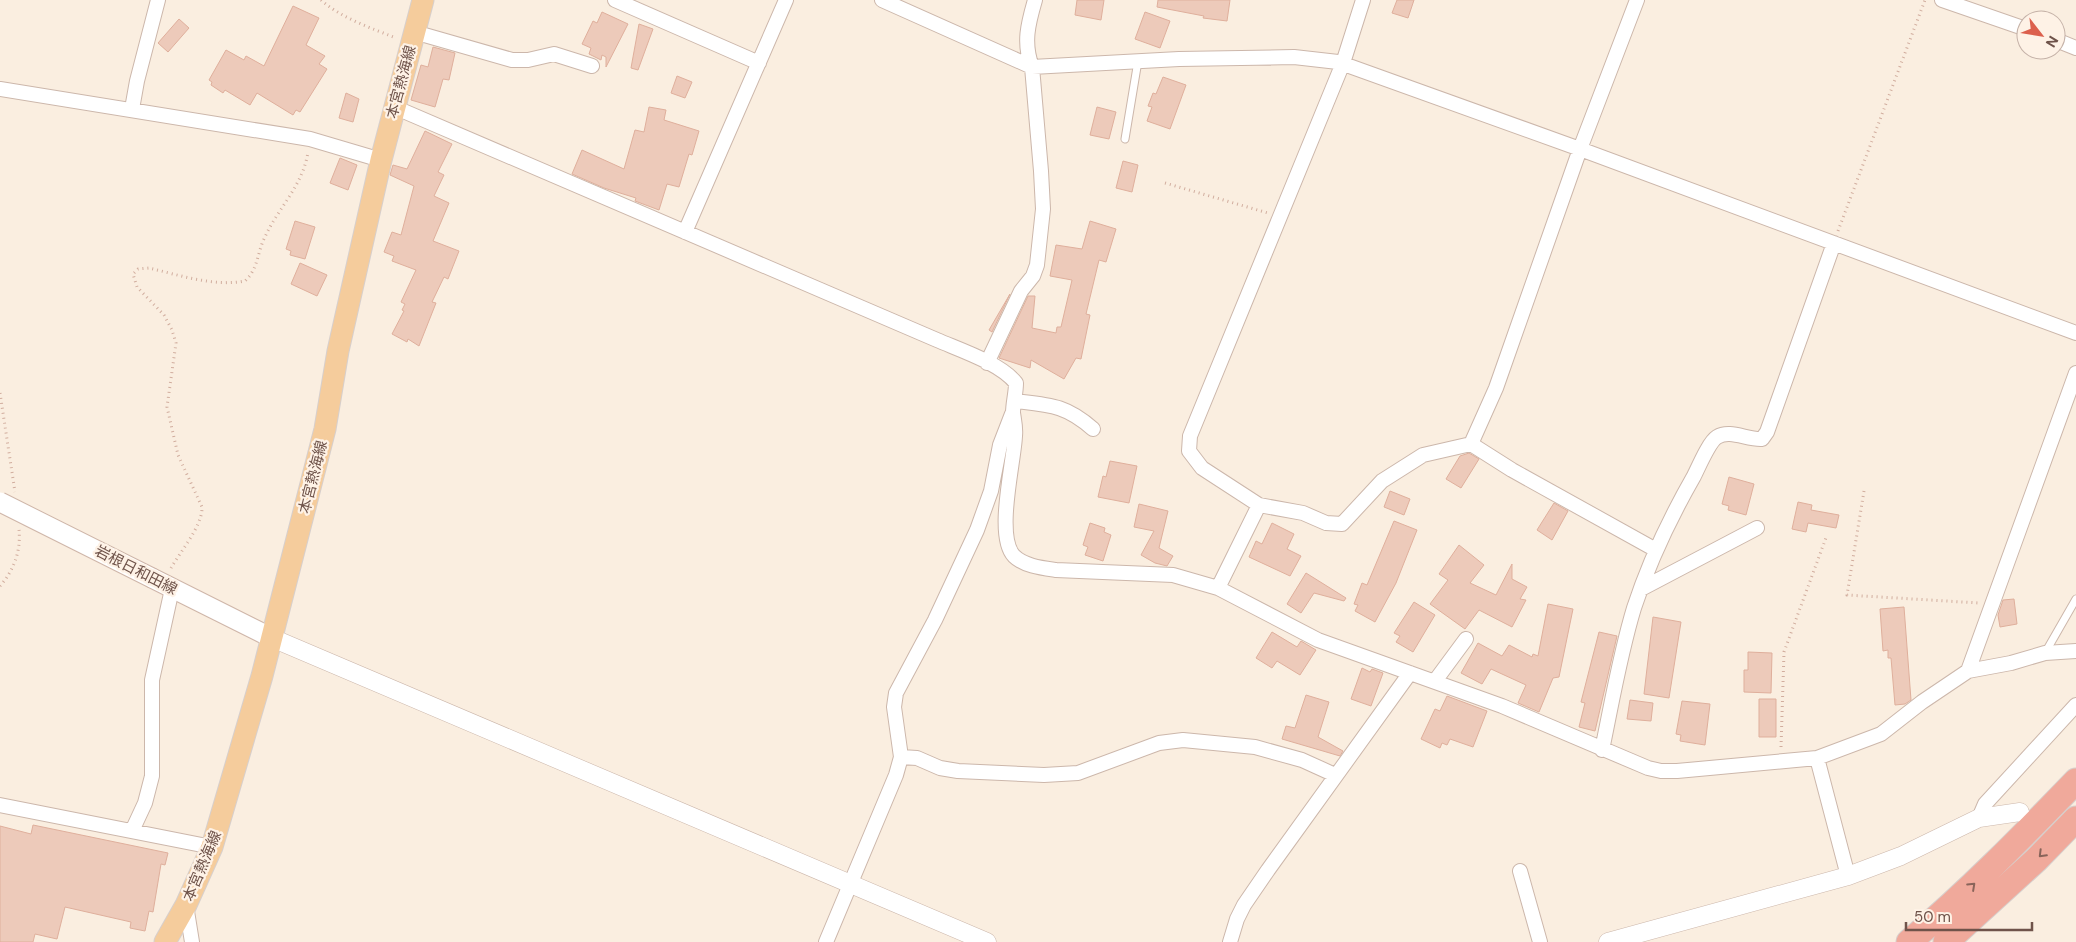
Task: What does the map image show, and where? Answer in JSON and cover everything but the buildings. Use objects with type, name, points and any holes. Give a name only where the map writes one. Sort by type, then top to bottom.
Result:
[{"type":"highway","points":[[1909,942],[2016,844],[2076,782]]},
{"type":"highway","points":[[1946,942],[2036,860],[2076,819]]},
{"type":"main road","name":"本宮熱海線","points":[[165,942],[186,905],[212,847],[272,638],[325,429],[338,351],[380,160],[423,0]]},
{"type":"main road","name":"岩根日和田線","points":[[0,502],[272,638]]},
{"type":"street","points":[[132,109],[137,81],[158,0]]},
{"type":"street","points":[[614,0],[759,63]]},
{"type":"street","points":[[685,232],[786,0]]},
{"type":"street","points":[[882,0],[1032,67],[1138,61],[1294,57],[1343,63],[2076,333]]},
{"type":"street","points":[[987,363],[1021,291],[1033,276],[1037,265],[1043,209],[1032,67],[1027,54],[1026,43],[1028,22],[1035,0]]},
{"type":"street","points":[[1363,0],[1343,63],[1190,436],[1189,451],[1198,464],[1258,505],[1303,513],[1326,523],[1342,524],[1382,481],[1423,455],[1471,444],[1512,470],[1656,550]]},
{"type":"street","points":[[1471,444],[1496,388],[1580,149],[1636,0]]},
{"type":"street","points":[[1942,0],[2016,26]]},
{"type":"street","points":[[412,39],[512,60],[528,60],[554,54],[592,66]]},
{"type":"street","points":[[0,89],[310,139],[380,160]]},
{"type":"street","points":[[394,107],[987,363],[1011,377],[1016,383],[1014,406],[1015,435],[1006,511],[1007,543],[1014,556],[1019,560],[1039,568],[1173,575],[1218,588],[1318,640],[1502,706],[1648,768],[1661,771],[1677,771],[1817,758],[1881,734],[1922,702],[1968,671],[2010,663],[2045,653],[2076,650]]},
{"type":"street","points":[[1602,750],[1618,673],[1641,588],[1656,550],[1713,440],[1726,433],[1753,440],[1762,439],[1767,432],[1834,243]]},
{"type":"street","points":[[1968,671],[2076,373]]},
{"type":"street","points":[[1014,406],[1052,405],[1077,415],[1093,429]]},
{"type":"street","points":[[826,942],[896,775],[901,757],[894,707],[896,693],[935,620],[977,530],[991,491],[1000,445],[1014,406]]},
{"type":"street","points":[[1218,588],[1258,505]]},
{"type":"street","points":[[1641,588],[1757,528]]},
{"type":"street","points":[[132,831],[145,803],[152,776],[152,680],[163,583]]},
{"type":"street","points":[[272,638],[987,942]]},
{"type":"street","points":[[1435,681],[1466,639]]},
{"type":"street","points":[[1230,942],[1237,919],[1244,905],[1329,787],[1335,775],[1410,673]]},
{"type":"street","points":[[1979,818],[1985,804],[2076,705]]},
{"type":"street","points":[[901,757],[917,758],[940,768],[958,771],[1044,775],[1078,773],[1159,743],[1184,740],[1255,747],[1302,760],[1335,775]]},
{"type":"street","points":[[1817,758],[1848,876]]},
{"type":"street","points":[[0,805],[212,847]]},
{"type":"street","points":[[1608,942],[1848,876],[1901,856],[1979,818],[2020,812]]},
{"type":"street","points":[[1520,872],[1540,942]]},
{"type":"street","points":[[186,905],[192,942]]},
{"type":"lane","points":[[1125,139],[1138,61]]},
{"type":"lane","points":[[2045,653],[2076,599]]},
{"type":"path","points":[[321,0],[326,5],[358,22],[412,39]]},
{"type":"path","points":[[1834,243],[1925,0]]},
{"type":"path","points":[[163,583],[198,523],[202,515],[202,507],[178,456],[168,407],[176,343],[164,315],[137,288],[133,274],[138,269],[149,268],[215,282],[236,283],[246,281],[256,267],[263,240],[300,180],[306,163],[310,139]]},
{"type":"path","points":[[1165,183],[1281,217]]},
{"type":"path","points":[[1864,490],[1847,595],[1992,603]]},
{"type":"path","points":[[1780,760],[1784,652],[1827,535]]}]
